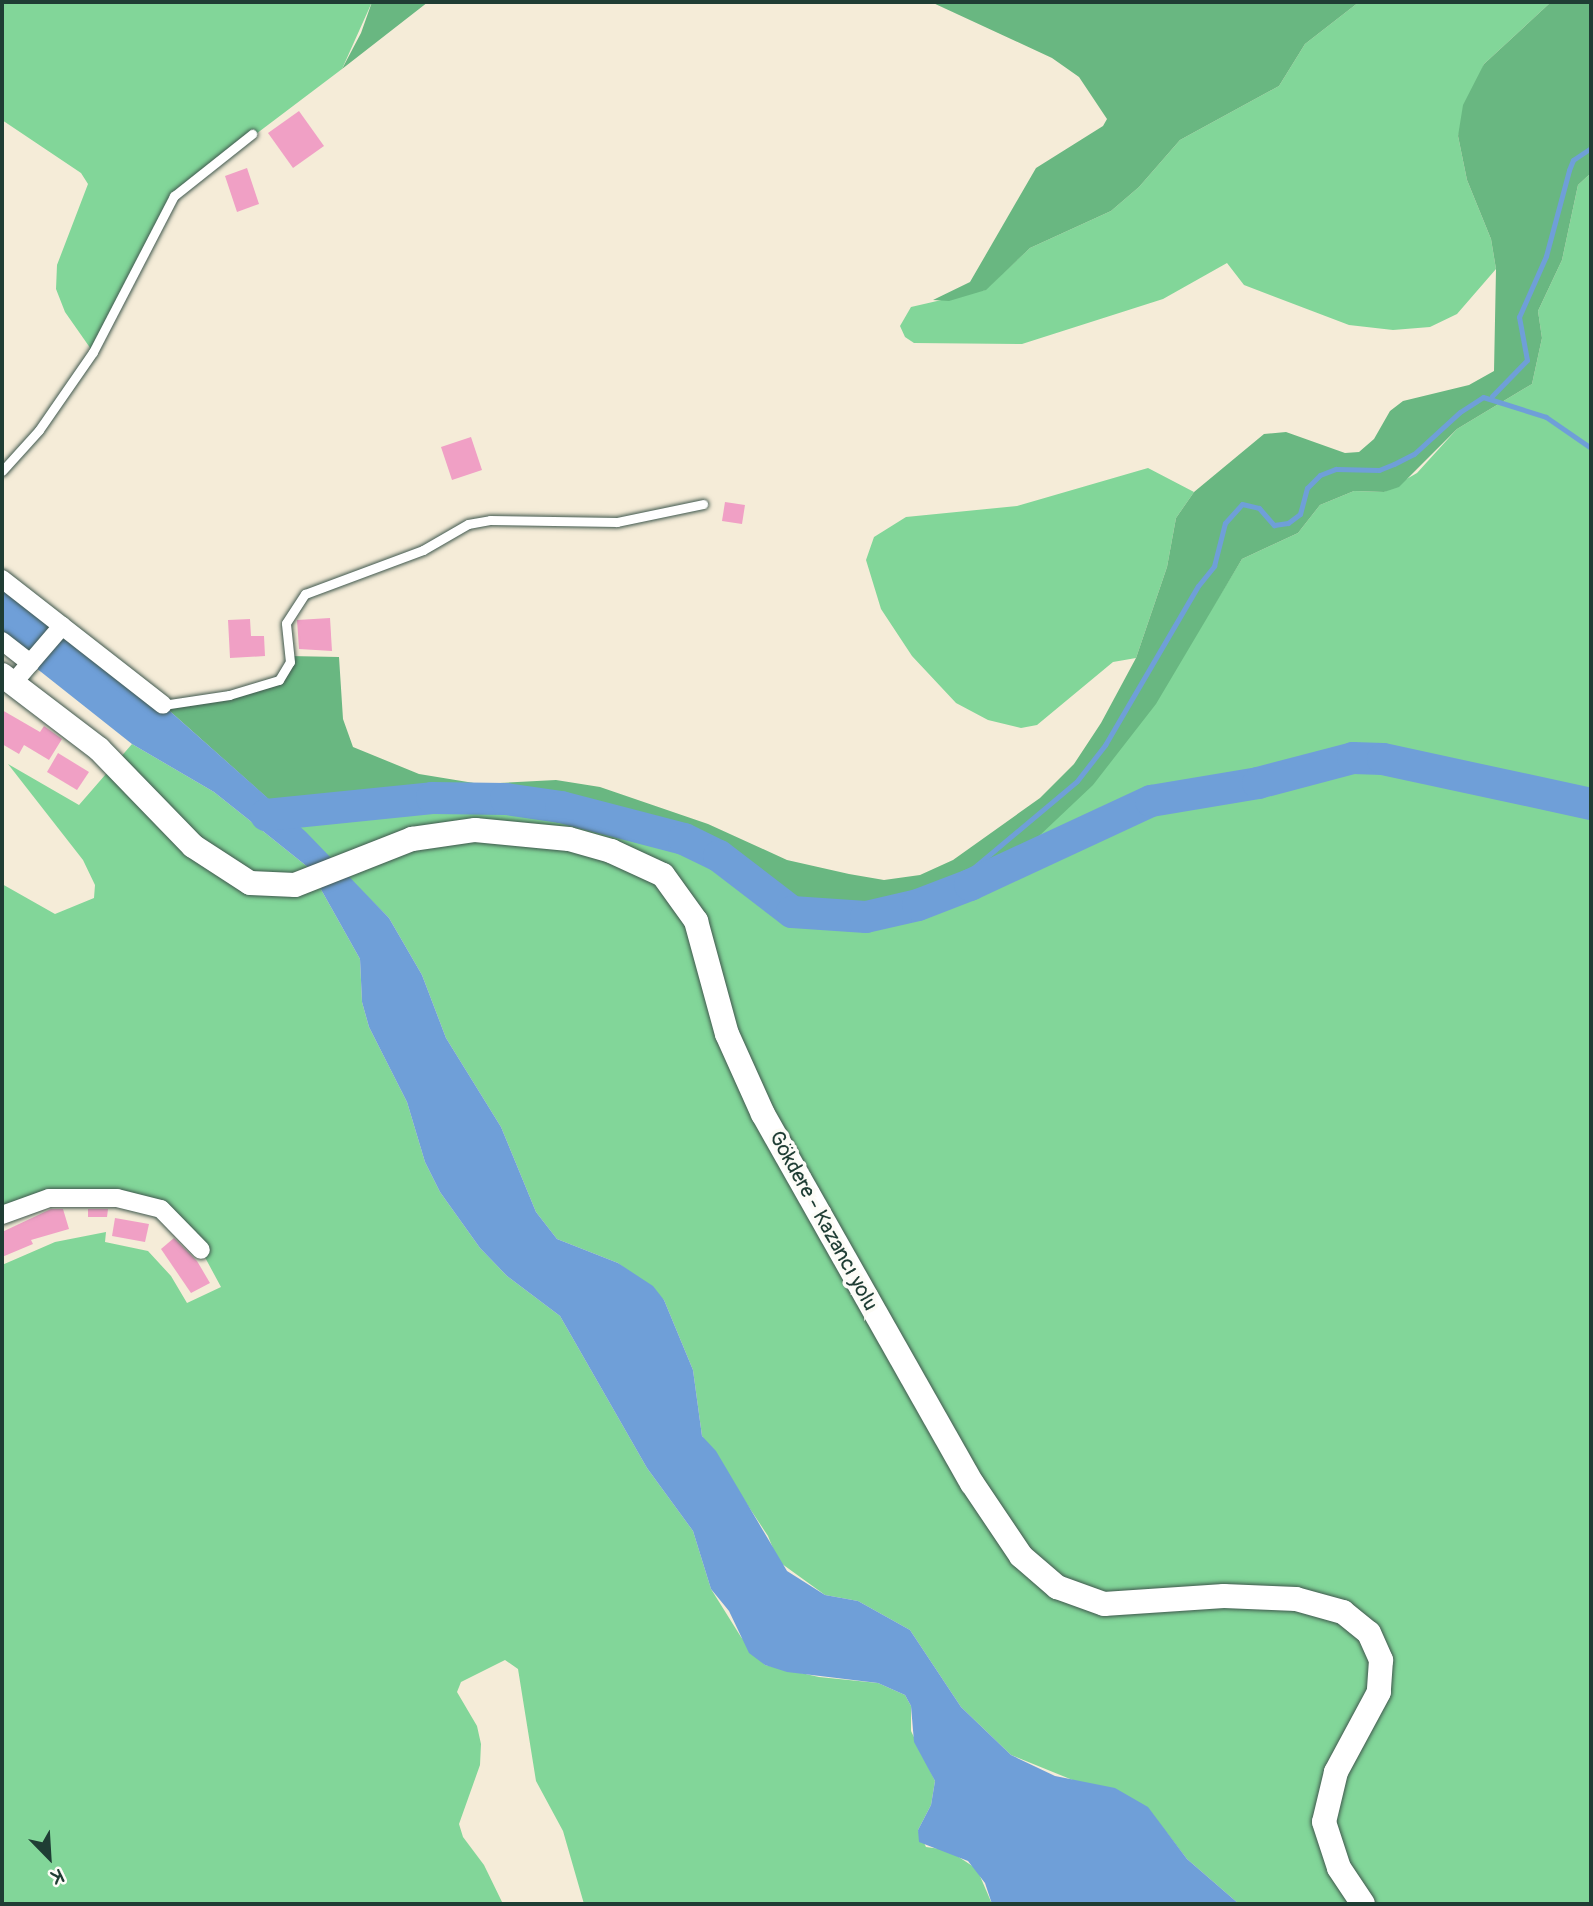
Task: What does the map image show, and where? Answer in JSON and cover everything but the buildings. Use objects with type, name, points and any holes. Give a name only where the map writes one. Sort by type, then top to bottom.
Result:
[{"type":"street","points":[[2,579],[58,630],[163,705]]},
{"type":"street","points":[[8,679],[34,659],[58,630]]},
{"type":"street","points":[[2,641],[34,659]]},
{"type":"street","name":"Gökdere - Kazancı yolu","points":[[8,679],[69,722],[184,837],[250,883],[295,886],[412,839],[475,830],[569,839],[611,851],[663,875],[696,922],[726,1034],[763,1114],[972,1483],[1021,1556],[1057,1587],[1104,1604],[1224,1596],[1296,1599],[1343,1612],[1369,1633],[1381,1660],[1379,1692],[1336,1772],[1324,1822],[1339,1868],[1363,1904]]},
{"type":"street","points":[[2,1215],[49,1198],[117,1198],[161,1209],[201,1250]]},
{"type":"lane","points":[[2,471],[39,430],[100,341],[174,196],[252,134]]},
{"type":"lane","points":[[163,705],[229,695],[279,680],[290,662],[286,623],[305,594],[423,550],[468,524],[490,520],[617,522],[703,504]]},
{"type":"green space","points":[[2,2],[372,2],[342,69],[174,196],[93,352],[65,312],[56,289],[57,265],[88,184],[81,173],[2,120]]},
{"type":"green space","points":[[372,2],[428,2],[342,69],[361,33]]},
{"type":"green space","points":[[931,2],[1359,2],[1305,44],[1279,86],[1180,140],[1139,187],[1111,211],[1030,248],[986,290],[949,301],[933,300],[970,282],[1036,168],[1103,126],[1107,119],[1079,77],[1052,58]]},
{"type":"green space","points":[[1359,2],[1551,2],[1484,64],[1458,136],[1467,180],[1491,239],[1496,269],[1457,314],[1430,327],[1393,330],[1349,325],[1244,285],[1227,263],[1163,299],[1022,344],[914,343],[905,337],[900,326],[911,307],[985,290],[1030,248],[1111,211],[1139,187],[1180,140],[1279,86],[1305,44]]},
{"type":"green space","points":[[1551,2],[1591,2],[1591,173],[1578,185],[1562,260],[1538,311],[1542,338],[1532,384],[1457,429],[1399,487],[1384,492],[1354,491],[1320,505],[1298,533],[1242,559],[1156,704],[1093,785],[1038,837],[918,905],[866,917],[792,912],[719,856],[684,839],[561,807],[506,799],[432,798],[283,812],[163,705],[279,680],[289,656],[339,657],[343,719],[353,747],[419,774],[480,784],[556,780],[600,787],[708,824],[787,860],[884,880],[920,875],[953,860],[1040,798],[1074,764],[1101,723],[1136,658],[1167,567],[1176,518],[1194,492],[1264,434],[1286,432],[1345,453],[1359,452],[1374,439],[1390,411],[1403,401],[1469,385],[1494,371],[1496,269],[1491,239],[1467,180],[1458,136],[1463,105],[1484,64]]},
{"type":"green space","points":[[1591,173],[1591,1904],[1239,1904],[1187,1859],[1167,1833],[1080,1783],[1011,1755],[961,1707],[910,1630],[858,1601],[825,1595],[778,1561],[768,1536],[702,1436],[693,1370],[664,1300],[618,1263],[557,1239],[536,1212],[501,1127],[446,1038],[422,975],[389,918],[283,812],[432,798],[506,799],[561,807],[684,839],[719,856],[769,897],[918,905],[1038,837],[1183,656],[1242,559],[1298,533],[1320,505],[1354,491],[1384,492],[1417,473],[1457,429],[1532,384],[1542,338],[1538,311],[1562,260],[1578,185]]},
{"type":"green space","points":[[1148,468],[1194,492],[1176,518],[1167,567],[1136,658],[1113,662],[1037,725],[1021,728],[988,720],[956,703],[912,656],[881,609],[866,560],[874,537],[906,517],[1017,506]]},
{"type":"green space","points":[[132,744],[214,792],[309,868],[360,959],[362,1002],[369,1027],[407,1102],[425,1162],[440,1192],[480,1248],[507,1276],[560,1316],[647,1468],[693,1531],[711,1589],[741,1637],[765,1665],[819,1677],[878,1683],[905,1695],[911,1706],[911,1731],[935,1781],[931,1805],[918,1830],[926,1847],[948,1850],[977,1869],[992,1904],[584,1904],[563,1831],[536,1781],[518,1669],[505,1660],[461,1682],[457,1692],[477,1726],[481,1744],[480,1765],[459,1824],[463,1837],[484,1865],[503,1904],[2,1904],[2,1265],[55,1242],[106,1232],[105,1242],[148,1251],[171,1276],[187,1303],[221,1287],[201,1250],[175,1220],[90,1194],[2,1215],[2,884],[55,914],[94,898],[95,885],[83,860],[8,764],[79,805]]},
{"type":"water","points":[[2,579],[163,705],[306,832],[389,918],[422,975],[446,1038],[501,1127],[536,1212],[557,1239],[618,1263],[653,1286],[664,1300],[693,1370],[702,1436],[716,1451],[787,1571],[825,1595],[858,1601],[910,1630],[961,1707],[1011,1755],[1055,1776],[1115,1788],[1148,1807],[1187,1859],[1239,1904],[992,1904],[985,1883],[968,1861],[919,1842],[918,1830],[931,1805],[935,1781],[914,1742],[911,1706],[905,1695],[878,1683],[787,1672],[765,1665],[749,1653],[729,1611],[711,1589],[693,1531],[647,1468],[560,1316],[507,1276],[480,1248],[440,1192],[425,1162],[407,1102],[369,1027],[362,1002],[360,959],[309,868],[214,792],[132,744],[2,641]]},
{"type":"waterway","points":[[1492,396],[1527,360],[1519,317],[1546,256],[1573,160],[1591,148]]},
{"type":"waterway","points":[[918,905],[971,870],[1077,781],[1105,745],[1198,586],[1214,566],[1225,523],[1242,504],[1259,508],[1274,525],[1288,523],[1300,514],[1307,488],[1320,475],[1336,469],[1379,470],[1394,464],[1414,454],[1460,412],[1483,397],[1546,417],[1591,448]]},
{"type":"waterway","points":[[266,815],[432,798],[506,799],[561,807],[684,839],[719,856],[792,912],[866,917],[918,905],[970,885],[1151,801],[1258,783],[1353,758],[1383,759],[1591,804]]}]
